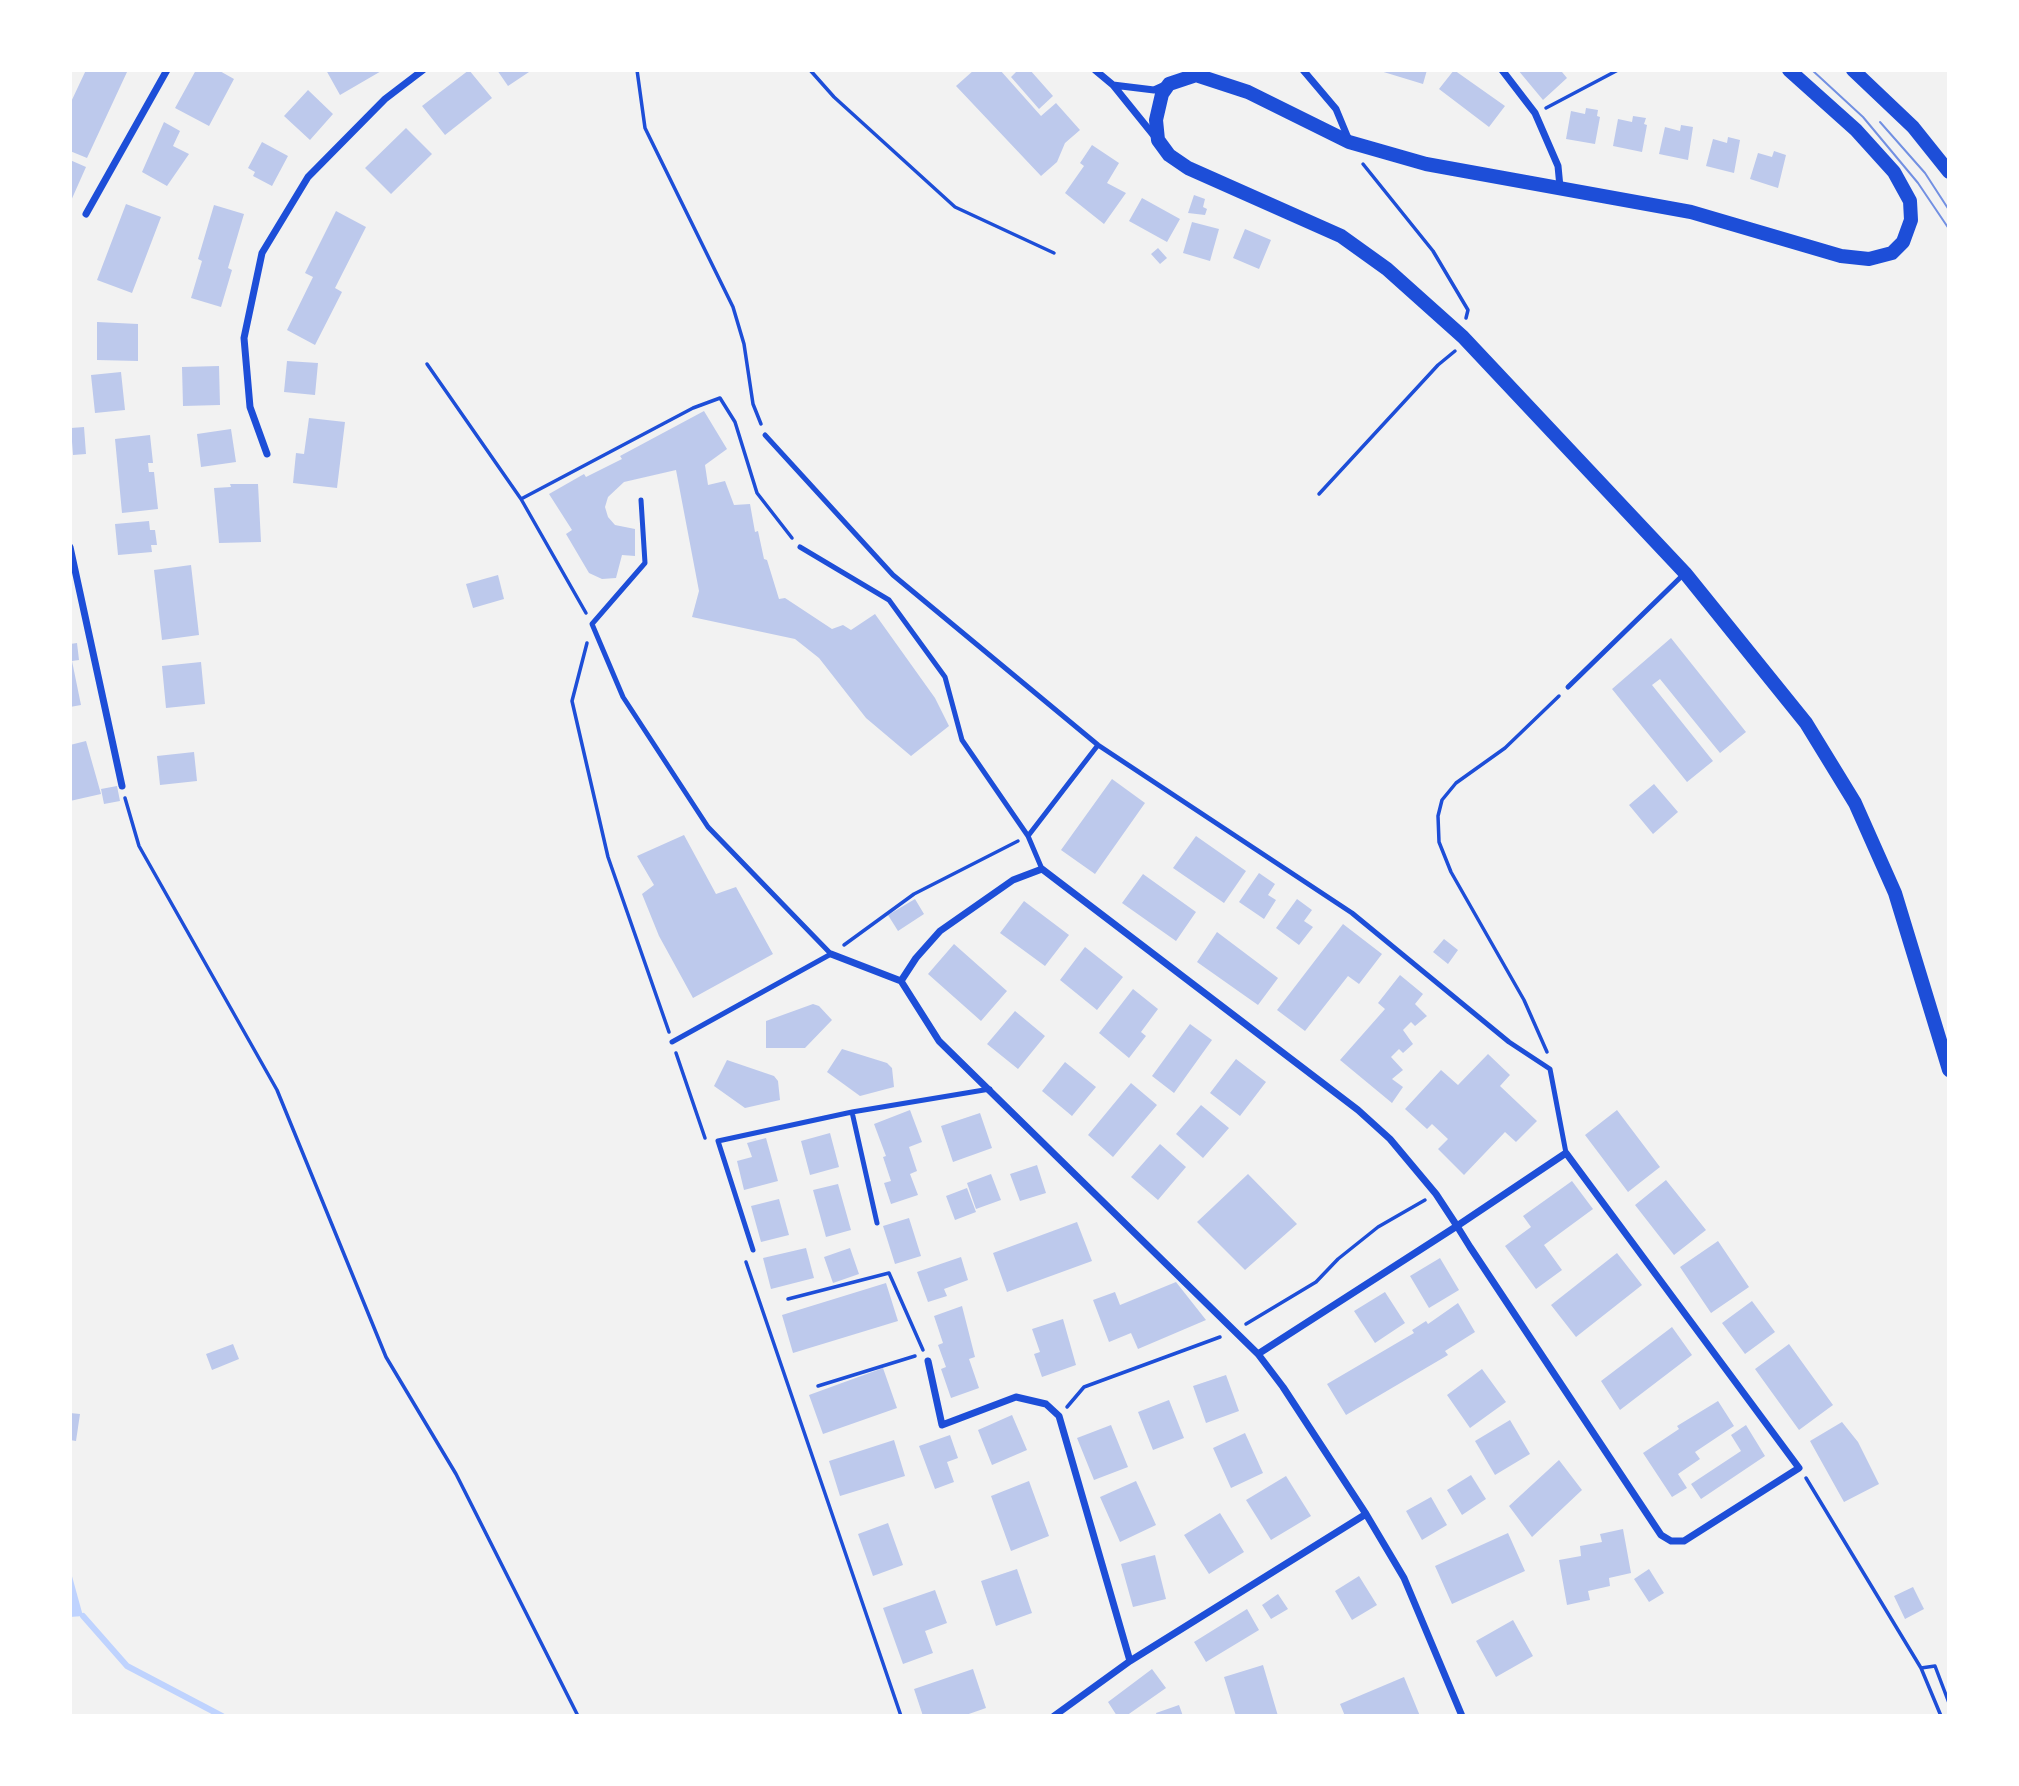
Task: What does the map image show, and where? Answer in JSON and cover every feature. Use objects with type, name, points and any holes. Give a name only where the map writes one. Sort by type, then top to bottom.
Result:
[{"type":"main road","points":[[1789,70],[1856,130],[1894,172],[1910,201],[1911,220],[1903,242],[1892,253],[1869,259],[1841,256],[1691,212],[1426,164],[1349,142],[1248,92],[1196,75],[1169,84],[1159,104],[1156,120],[1158,140],[1169,155],[1188,168],[1342,236],[1387,269],[1465,339],[1685,573],[1806,723],[1855,803],[1895,892],[1949,1070]]},
{"type":"main road","points":[[1853,70],[1913,127],[1949,172]]},
{"type":"street","points":[[86,214],[167,70]]},
{"type":"street","points":[[267,454],[250,407],[244,338],[262,253],[308,177],[385,99],[424,70]]},
{"type":"street","points":[[1094,70],[1113,85],[1158,140]]},
{"type":"street","points":[[1303,70],[1336,109],[1349,142]]},
{"type":"street","points":[[1502,70],[1535,113],[1558,166],[1560,187]]},
{"type":"street","points":[[1113,85],[1154,90],[1169,84]]},
{"type":"street","points":[[70,547],[122,786]]},
{"type":"street","points":[[901,981],[940,930],[1013,880],[1042,869],[1358,1110],[1390,1139],[1436,1194],[1457,1226],[1661,1535],[1671,1542],[1684,1541],[1799,1468],[1566,1153],[1457,1226],[1258,1354]]},
{"type":"street","points":[[831,954],[901,981],[939,1041],[1258,1354],[1283,1387],[1366,1514],[1404,1578],[1462,1716]]},
{"type":"street","points":[[928,1362],[942,1425],[1016,1397],[1046,1404],[1059,1416],[1130,1661]]},
{"type":"street","points":[[1055,1716],[1130,1661],[1366,1514]]},
{"type":"lane","points":[[765,435],[893,575],[1098,745],[1352,914],[1509,1042],[1550,1069],[1566,1153]]},
{"type":"lane","points":[[641,500],[645,563],[592,624],[623,697],[708,827],[831,954],[672,1042]]},
{"type":"lane","points":[[800,547],[889,600],[944,677],[962,740],[1028,836],[1042,869]]},
{"type":"lane","points":[[1569,687],[1685,573]]},
{"type":"lane","points":[[1028,836],[1098,745]]},
{"type":"lane","points":[[753,1250],[718,1141],[852,1112],[989,1089]]},
{"type":"lane","points":[[852,1112],[877,1223]]},
{"type":"path","points":[[637,70],[645,128],[733,307],[744,344],[753,404],[765,435]]},
{"type":"path","points":[[810,70],[834,97],[955,206],[1054,253]]},
{"type":"path","points":[[1535,113],[1618,70]]},
{"type":"path","points":[[1319,494],[1465,339],[1468,310],[1440,263],[1349,142]]},
{"type":"path","points":[[427,364],[521,499],[592,624]]},
{"type":"path","points":[[521,499],[693,408],[720,398],[735,422],[757,493],[800,547]]},
{"type":"path","points":[[1547,1047],[1524,1000],[1451,872],[1439,842],[1438,816],[1442,800],[1456,783],[1505,748],[1569,687]]},
{"type":"path","points":[[122,786],[139,846],[277,1090],[386,1357],[456,1474],[578,1716]]},
{"type":"path","points":[[831,954],[914,894],[1028,836]]},
{"type":"path","points":[[1059,1416],[1084,1387],[1234,1330],[1316,1282],[1338,1259],[1378,1227],[1436,1194]]},
{"type":"path","points":[[789,1298],[889,1273],[924,1353],[818,1386]]},
{"type":"path","points":[[1799,1468],[1827,1508],[1921,1668],[1941,1716]]},
{"type":"path","points":[[1921,1668],[1935,1666],[1949,1703]]},
{"type":"water","points":[[70,1569],[83,1616],[70,1617]]},
{"type":"building","points":[[86,70],[127,72],[87,158],[70,151],[70,104]]},
{"type":"building","points":[[196,70],[218,70],[234,79],[209,126],[175,108]]},
{"type":"building","points":[[326,70],[383,70],[340,95]]},
{"type":"building","points":[[469,70],[492,98],[445,135],[422,106]]},
{"type":"building","points":[[497,70],[532,70],[508,86]]},
{"type":"building","points":[[974,70],[1000,70],[1041,116],[1056,103],[1080,130],[1065,143],[1057,162],[1041,176],[956,86]]},
{"type":"building","points":[[1018,70],[1030,70],[1053,96],[1039,109],[1011,77]]},
{"type":"building","points":[[1377,70],[1427,70],[1423,84]]},
{"type":"building","points":[[1454,70],[1505,106],[1489,127],[1439,89]]},
{"type":"building","points":[[1518,70],[1564,70],[1562,72],[1567,78],[1543,100]]},
{"type":"building","points":[[308,90],[333,114],[310,140],[284,116]]},
{"type":"building","points":[[1586,108],[1598,110],[1597,116],[1600,117],[1595,144],[1566,139],[1571,111],[1585,114]]},
{"type":"building","points":[[1633,116],[1646,118],[1642,152],[1613,146],[1618,119],[1632,122]]},
{"type":"building","points":[[164,122],[180,131],[173,146],[189,154],[167,186],[142,172]]},
{"type":"building","points":[[1681,125],[1693,127],[1688,160],[1659,154],[1665,127],[1680,131]]},
{"type":"building","points":[[406,128],[432,154],[391,194],[365,168]]},
{"type":"building","points":[[1728,137],[1740,140],[1734,173],[1706,166],[1713,139],[1727,143]]},
{"type":"building","points":[[262,142],[288,156],[272,186],[253,176],[255,172],[248,168]]},
{"type":"building","points":[[1092,145],[1119,163],[1107,183],[1126,193],[1104,224],[1065,193],[1084,166],[1080,163]]},
{"type":"building","points":[[1774,151],[1786,155],[1778,188],[1750,179],[1758,153],[1772,157]]},
{"type":"building","points":[[70,160],[86,167],[70,203]]},
{"type":"building","points":[[1194,195],[1205,199],[1205,215],[1188,213]]},
{"type":"building","points":[[1142,198],[1180,219],[1167,242],[1129,221]]},
{"type":"building","points":[[126,204],[161,217],[132,293],[97,280]]},
{"type":"building","points":[[214,205],[244,214],[228,268],[232,270],[221,307],[191,298],[202,261],[198,259]]},
{"type":"building","points":[[336,211],[366,227],[335,288],[342,292],[315,345],[287,330],[313,277],[305,273]]},
{"type":"building","points":[[1192,222],[1219,229],[1210,261],[1183,253]]},
{"type":"building","points":[[1245,229],[1271,240],[1259,269],[1233,258]]},
{"type":"building","points":[[1158,248],[1167,258],[1160,264],[1151,254]]},
{"type":"building","points":[[97,322],[138,324],[138,361],[97,360]]},
{"type":"building","points":[[287,361],[318,363],[315,395],[284,392]]},
{"type":"building","points":[[219,366],[220,405],[183,406],[182,367]]},
{"type":"building","points":[[121,372],[125,410],[95,413],[91,375]]},
{"type":"building","points":[[704,411],[727,449],[705,465],[708,485],[725,481],[734,505],[750,504],[755,532],[758,531],[764,559],[767,560],[779,599],[785,598],[832,629],[843,625],[851,630],[875,614],[935,698],[949,726],[911,756],[866,718],[819,658],[795,639],[692,617],[699,591],[676,470],[624,482],[608,497],[605,507],[608,517],[615,525],[635,529],[635,556],[622,555],[616,578],[602,579],[589,573],[566,534],[572,530],[549,494],[584,474],[586,477],[622,459],[620,456]]},
{"type":"building","points":[[309,418],[345,422],[337,488],[293,483],[296,453],[304,454]]},
{"type":"building","points":[[84,427],[86,454],[73,455],[71,428]]},
{"type":"building","points":[[231,429],[236,462],[201,467],[197,434]]},
{"type":"building","points":[[150,435],[153,463],[148,463],[149,472],[154,472],[158,509],[122,513],[115,439]]},
{"type":"building","points":[[230,484],[258,484],[261,542],[219,543],[214,488],[231,487]]},
{"type":"building","points":[[149,521],[150,530],[155,530],[157,545],[151,545],[152,552],[118,555],[115,524]]},
{"type":"building","points":[[191,565],[199,635],[162,640],[154,570]]},
{"type":"building","points":[[498,575],[504,599],[473,608],[466,584]]},
{"type":"building","points":[[1671,638],[1746,732],[1720,753],[1660,679],[1652,685],[1713,761],[1687,782],[1612,689]]},
{"type":"building","points":[[77,643],[79,660],[72,661],[81,705],[70,707],[70,644]]},
{"type":"building","points":[[201,662],[205,704],[166,708],[162,666]]},
{"type":"building","points":[[86,741],[101,794],[70,801],[70,745]]},
{"type":"building","points":[[194,752],[197,781],[160,785],[157,756]]},
{"type":"building","points":[[1112,779],[1145,803],[1095,874],[1061,850]]},
{"type":"building","points":[[1654,784],[1678,812],[1653,834],[1629,805]]},
{"type":"building","points":[[117,786],[120,801],[104,804],[101,789]]},
{"type":"building","points":[[684,835],[716,894],[736,887],[773,954],[693,998],[659,936],[642,894],[654,885],[637,856]]},
{"type":"building","points":[[1196,836],[1246,871],[1224,903],[1173,868]]},
{"type":"building","points":[[1259,873],[1275,884],[1268,895],[1276,900],[1264,919],[1239,902]]},
{"type":"building","points":[[1143,874],[1196,912],[1176,941],[1122,903]]},
{"type":"building","points":[[915,899],[924,914],[898,931],[888,915]]},
{"type":"building","points":[[1297,899],[1312,910],[1304,921],[1313,927],[1299,945],[1276,928]]},
{"type":"building","points":[[1024,901],[1069,935],[1045,966],[1000,933]]},
{"type":"building","points":[[1343,924],[1382,954],[1359,984],[1348,976],[1305,1031],[1277,1010]]},
{"type":"building","points":[[1217,932],[1278,978],[1258,1005],[1197,962]]},
{"type":"building","points":[[1444,939],[1458,950],[1448,964],[1433,952]]},
{"type":"building","points":[[954,944],[1007,991],[981,1021],[928,974]]},
{"type":"building","points":[[1085,947],[1123,977],[1097,1010],[1060,980]]},
{"type":"building","points":[[1400,975],[1423,994],[1415,1004],[1427,1016],[1415,1026],[1411,1022],[1403,1030],[1413,1044],[1403,1053],[1399,1049],[1391,1057],[1403,1070],[1392,1079],[1403,1087],[1392,1103],[1340,1060],[1385,1009],[1378,1003]]},
{"type":"building","points":[[1133,989],[1158,1009],[1141,1032],[1146,1036],[1129,1058],[1099,1033]]},
{"type":"building","points":[[813,1004],[819,1006],[832,1020],[805,1048],[766,1048],[766,1021]]},
{"type":"building","points":[[1015,1011],[1045,1036],[1018,1069],[987,1044]]},
{"type":"building","points":[[1190,1024],[1212,1040],[1174,1093],[1152,1076]]},
{"type":"building","points":[[842,1049],[887,1063],[892,1068],[894,1087],[860,1096],[827,1072]]},
{"type":"building","points":[[1488,1054],[1510,1075],[1500,1086],[1537,1121],[1516,1142],[1505,1132],[1464,1175],[1438,1149],[1448,1139],[1432,1124],[1427,1129],[1405,1109],[1441,1070],[1458,1085]]},
{"type":"building","points":[[1236,1059],[1266,1082],[1240,1116],[1210,1093]]},
{"type":"building","points":[[727,1060],[774,1076],[778,1081],[780,1100],[745,1108],[714,1086]]},
{"type":"building","points":[[1065,1062],[1096,1087],[1072,1116],[1042,1091]]},
{"type":"building","points":[[1131,1083],[1157,1105],[1113,1157],[1088,1135]]},
{"type":"building","points":[[1201,1105],[1229,1128],[1203,1158],[1176,1134]]},
{"type":"building","points":[[910,1110],[922,1142],[909,1147],[917,1171],[910,1174],[918,1195],[891,1204],[884,1183],[891,1181],[883,1157],[886,1156],[874,1124]]},
{"type":"building","points":[[1617,1110],[1660,1167],[1628,1192],[1585,1135]]},
{"type":"building","points":[[980,1113],[992,1148],[953,1162],[941,1126]]},
{"type":"building","points":[[830,1133],[839,1167],[810,1175],[801,1141]]},
{"type":"building","points":[[766,1138],[778,1181],[744,1190],[737,1161],[752,1157],[747,1143]]},
{"type":"building","points":[[1160,1144],[1186,1167],[1158,1200],[1131,1177]]},
{"type":"building","points":[[1037,1165],[1046,1193],[1020,1201],[1010,1174]]},
{"type":"building","points":[[991,1174],[1001,1200],[976,1209],[967,1183]]},
{"type":"building","points":[[1248,1174],[1297,1224],[1245,1270],[1197,1222]]},
{"type":"building","points":[[1666,1180],[1706,1230],[1674,1255],[1635,1205]]},
{"type":"building","points":[[1572,1181],[1593,1209],[1544,1245],[1562,1270],[1536,1289],[1505,1246],[1531,1227],[1523,1216]]},
{"type":"building","points":[[838,1184],[851,1230],[826,1237],[813,1190]]},
{"type":"building","points":[[967,1188],[976,1212],[955,1220],[946,1196]]},
{"type":"building","points":[[779,1199],[789,1235],[761,1242],[751,1206]]},
{"type":"building","points":[[909,1218],[921,1256],[895,1264],[883,1226]]},
{"type":"building","points":[[1077,1222],[1092,1261],[1007,1292],[993,1253]]},
{"type":"building","points":[[1718,1241],[1749,1287],[1711,1313],[1680,1267]]},
{"type":"building","points":[[806,1248],[814,1278],[771,1289],[763,1258]]},
{"type":"building","points":[[850,1248],[859,1274],[833,1283],[824,1257]]},
{"type":"building","points":[[1617,1253],[1642,1285],[1576,1337],[1551,1305]]},
{"type":"building","points":[[961,1257],[968,1280],[944,1289],[947,1296],[928,1302],[917,1272]]},
{"type":"building","points":[[1440,1258],[1459,1290],[1429,1308],[1410,1276]]},
{"type":"building","points":[[1176,1282],[1206,1320],[1138,1349],[1131,1333],[1109,1342],[1093,1300],[1115,1292],[1120,1305]]},
{"type":"building","points":[[886,1283],[898,1321],[793,1353],[782,1315]]},
{"type":"building","points":[[1385,1292],[1405,1323],[1375,1343],[1354,1311]]},
{"type":"building","points":[[1752,1301],[1775,1332],[1745,1354],[1722,1323]]},
{"type":"building","points":[[1458,1303],[1475,1332],[1445,1351],[1448,1355],[1346,1415],[1327,1384],[1414,1333],[1412,1330],[1426,1321],[1428,1324]]},
{"type":"building","points":[[962,1306],[975,1357],[969,1359],[979,1388],[951,1398],[941,1369],[946,1367],[938,1345],[943,1343],[934,1316]]},
{"type":"building","points":[[1063,1319],[1076,1365],[1042,1377],[1034,1354],[1040,1352],[1032,1329]]},
{"type":"building","points":[[1672,1327],[1692,1355],[1620,1410],[1601,1381]]},
{"type":"building","points":[[233,1344],[239,1359],[212,1370],[206,1354]]},
{"type":"building","points":[[1789,1344],[1833,1405],[1799,1430],[1755,1369]]},
{"type":"building","points":[[883,1368],[897,1408],[823,1434],[809,1395]]},
{"type":"building","points":[[1482,1369],[1506,1402],[1470,1428],[1447,1395]]},
{"type":"building","points":[[1226,1375],[1239,1411],[1206,1423],[1193,1386]]},
{"type":"building","points":[[1169,1400],[1184,1438],[1153,1450],[1138,1412]]},
{"type":"building","points":[[1718,1401],[1734,1426],[1695,1452],[1700,1459],[1678,1474],[1687,1488],[1672,1497],[1643,1453],[1679,1429],[1677,1426]]},
{"type":"building","points":[[70,1413],[80,1414],[76,1441],[70,1440]]},
{"type":"building","points":[[1012,1415],[1027,1450],[992,1465],[978,1430]]},
{"type":"building","points":[[1510,1420],[1530,1454],[1495,1475],[1475,1441]]},
{"type":"building","points":[[1842,1422],[1858,1442],[1879,1484],[1844,1502],[1810,1441]]},
{"type":"building","points":[[1111,1425],[1128,1467],[1094,1480],[1077,1438]]},
{"type":"building","points":[[1746,1425],[1765,1456],[1701,1499],[1691,1484],[1741,1451],[1731,1435]]},
{"type":"building","points":[[1245,1433],[1263,1473],[1231,1488],[1213,1448]]},
{"type":"building","points":[[950,1435],[958,1458],[947,1462],[954,1482],[935,1489],[919,1446]]},
{"type":"building","points":[[894,1440],[905,1476],[840,1496],[829,1461]]},
{"type":"building","points":[[1559,1460],[1582,1490],[1532,1537],[1509,1506]]},
{"type":"building","points":[[1471,1475],[1486,1499],[1462,1515],[1447,1490]]},
{"type":"building","points":[[1286,1476],[1311,1516],[1271,1540],[1246,1500]]},
{"type":"building","points":[[1029,1481],[1049,1536],[1011,1551],[991,1496]]},
{"type":"building","points":[[1136,1481],[1156,1525],[1120,1542],[1100,1497]]},
{"type":"building","points":[[1431,1497],[1447,1525],[1422,1540],[1406,1511]]},
{"type":"building","points":[[1220,1513],[1244,1552],[1209,1574],[1184,1535]]},
{"type":"building","points":[[888,1523],[903,1565],[873,1576],[858,1534]]},
{"type":"building","points":[[1623,1529],[1631,1573],[1609,1578],[1610,1586],[1588,1591],[1590,1600],[1567,1605],[1559,1560],[1581,1556],[1580,1546],[1602,1542],[1600,1534]]},
{"type":"building","points":[[1508,1533],[1525,1571],[1452,1604],[1435,1566]]},
{"type":"building","points":[[1155,1555],[1166,1599],[1133,1607],[1121,1564]]},
{"type":"building","points":[[1017,1569],[1032,1613],[996,1626],[981,1581]]},
{"type":"building","points":[[1649,1569],[1664,1593],[1649,1602],[1634,1579]]},
{"type":"building","points":[[1359,1576],[1377,1605],[1352,1620],[1335,1591]]},
{"type":"building","points":[[1913,1587],[1924,1609],[1905,1619],[1894,1596]]},
{"type":"building","points":[[935,1590],[947,1623],[925,1631],[933,1653],[903,1664],[883,1608]]},
{"type":"building","points":[[1278,1594],[1288,1609],[1271,1619],[1262,1605]]},
{"type":"building","points":[[1247,1609],[1259,1630],[1206,1662],[1194,1642]]},
{"type":"building","points":[[1513,1620],[1533,1656],[1496,1677],[1476,1641]]},
{"type":"building","points":[[1263,1665],[1278,1716],[1236,1716],[1224,1677]]},
{"type":"building","points":[[973,1669],[986,1708],[963,1716],[923,1716],[914,1689]]},
{"type":"building","points":[[1152,1669],[1166,1688],[1126,1716],[1117,1716],[1108,1702]]},
{"type":"building","points":[[1404,1677],[1420,1716],[1345,1716],[1340,1704]]},
{"type":"building","points":[[1179,1705],[1183,1716],[1157,1716],[1156,1713]]},
{"type":"waterway","points":[[83,1616],[127,1666],[222,1716]]},
{"type":"tram line","points":[[1812,70],[1863,117],[1918,183],[1949,229]]},
{"type":"tram line","points":[[1880,122],[1925,173],[1949,210]]}]
